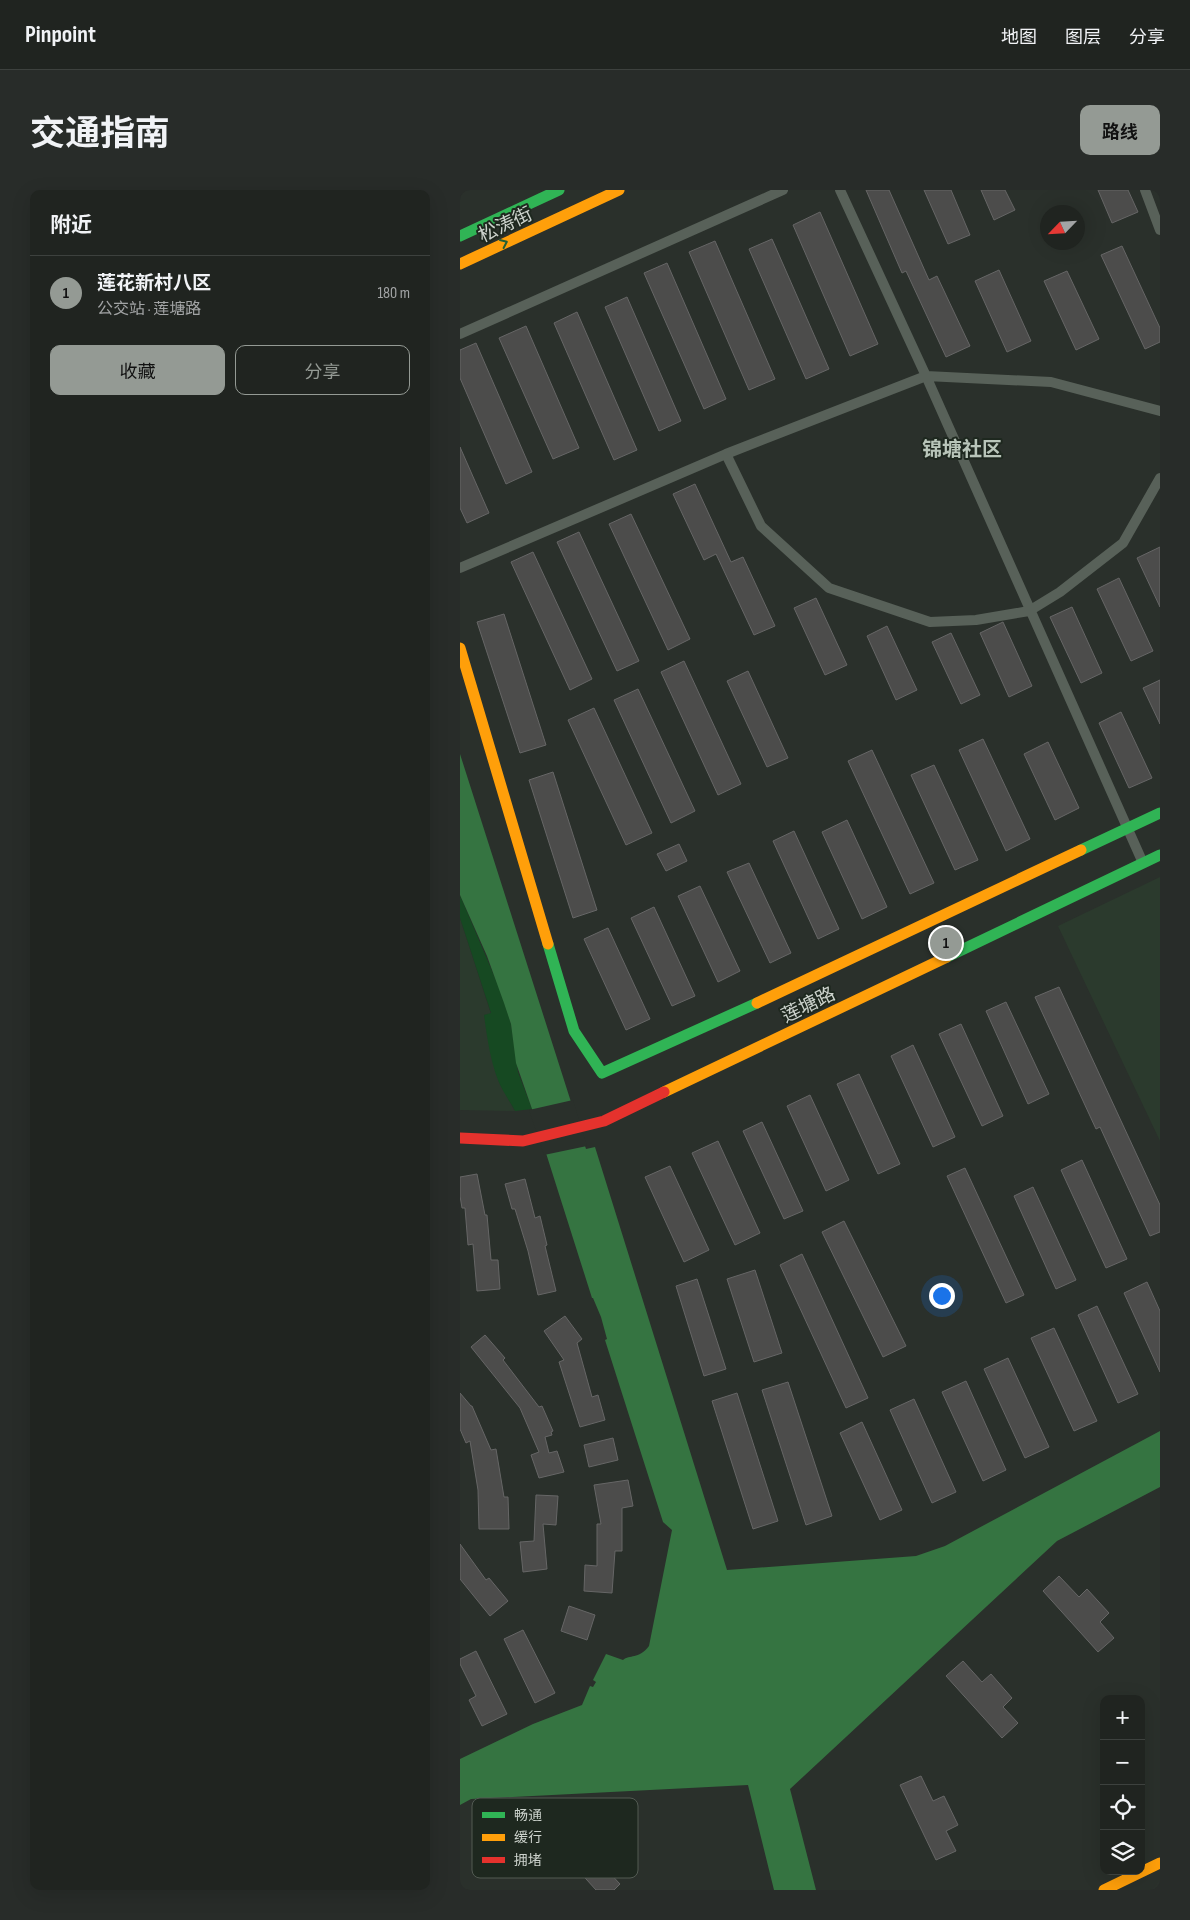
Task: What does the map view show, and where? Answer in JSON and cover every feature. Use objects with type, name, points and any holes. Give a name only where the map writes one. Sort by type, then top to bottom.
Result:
[{"type":"street","name":"松涛街","points":[[460,236],[559,190]]},
{"type":"street","name":"松涛街","points":[[460,264],[619,190]]},
{"type":"street","points":[[460,334],[783,190]]},
{"type":"street","points":[[840,190],[926,376],[1029,611],[1143,863]]},
{"type":"street","points":[[1146,190],[1160,230]]},
{"type":"street","points":[[460,568],[726,454],[926,376],[1051,382],[1160,411]]},
{"type":"street","points":[[726,454],[761,526],[829,588],[930,622],[976,620],[1029,611],[1060,592],[1123,543],[1160,478]]},
{"type":"street","points":[[460,648],[574,1032],[602,1073],[770,997],[1160,813]]},
{"type":"street","name":"莲塘路","points":[[460,1138],[523,1141],[604,1121],[1160,855]]},
{"type":"street","points":[[1104,1890],[1160,1863]]},
{"type":"shaded area","points":[[460,754],[586,1149],[595,1147],[727,1570],[916,1556],[945,1546],[1160,1431],[1160,1487],[1057,1541],[790,1789],[816,1890],[774,1890],[748,1785],[472,1798],[460,1805],[460,1759],[533,1724],[582,1705],[590,1686],[593,1687],[596,1682],[593,1680],[606,1654],[623,1660],[638,1655],[649,1646],[672,1530],[663,1522],[605,1340],[607,1339],[601,1317],[592,1298],[516,1063],[511,1024],[504,1003],[487,956],[460,895]]},
{"type":"shaded area","points":[[1160,877],[1160,1141],[1058,926]]},
{"type":"shaded area","points":[[460,895],[501,992],[511,1024],[518,1072],[532,1109],[515,1111],[495,1072],[484,1015],[491,1013],[460,918]]},
{"type":"shaded area","points":[[460,918],[491,1014],[484,1015],[499,1082],[515,1111],[460,1110]]},
{"type":"pier","points":[[573,1100],[587,1146],[544,1155],[529,1110]]},
{"type":"building","points":[[866,190],[889,190],[929,280],[937,276],[970,346],[946,357],[906,271],[902,273]]},
{"type":"building","points":[[924,190],[951,190],[970,235],[948,244]]},
{"type":"building","points":[[981,190],[1005,190],[1015,210],[994,220]]},
{"type":"building","points":[[1098,190],[1128,190],[1138,212],[1112,223]]},
{"type":"building","points":[[820,212],[878,344],[850,356],[793,225]]},
{"type":"building","points":[[772,239],[829,369],[806,379],[749,249]]},
{"type":"building","points":[[715,241],[775,379],[749,390],[689,252]]},
{"type":"building","points":[[1122,246],[1160,328],[1160,342],[1145,349],[1101,255]]},
{"type":"building","points":[[667,263],[726,399],[704,409],[644,273]]},
{"type":"building","points":[[999,270],[1031,341],[1007,352],[975,281]]},
{"type":"building","points":[[1067,271],[1099,339],[1076,350],[1044,281]]},
{"type":"building","points":[[627,297],[681,421],[659,431],[605,307]]},
{"type":"building","points":[[577,312],[637,450],[614,460],[554,323]]},
{"type":"building","points":[[526,326],[579,448],[553,459],[499,338]]},
{"type":"building","points":[[476,343],[532,472],[506,484],[460,378],[460,350]]},
{"type":"building","points":[[460,447],[489,513],[467,523],[460,508]]},
{"type":"building","points":[[695,484],[731,562],[743,557],[775,626],[754,635],[716,554],[704,560],[673,494]]},
{"type":"building","points":[[631,514],[690,639],[668,650],[609,524]]},
{"type":"building","points":[[579,532],[639,661],[617,671],[557,542]]},
{"type":"building","points":[[1160,547],[1160,607],[1137,558]]},
{"type":"building","points":[[533,552],[592,679],[570,690],[511,562]]},
{"type":"building","points":[[1119,578],[1153,651],[1131,661],[1097,589]]},
{"type":"building","points":[[816,598],[847,665],[825,675],[794,608]]},
{"type":"building","points":[[1072,607],[1102,673],[1081,683],[1050,617]]},
{"type":"building","points":[[504,614],[546,745],[520,753],[477,622]]},
{"type":"building","points":[[1003,622],[1032,686],[1009,697],[980,633]]},
{"type":"building","points":[[887,626],[917,690],[896,700],[867,636]]},
{"type":"building","points":[[951,633],[980,695],[961,704],[932,642]]},
{"type":"building","points":[[684,661],[741,784],[718,795],[661,672]]},
{"type":"building","points":[[748,671],[788,758],[767,767],[727,681]]},
{"type":"building","points":[[1160,680],[1160,724],[1143,688]]},
{"type":"building","points":[[638,689],[695,811],[671,823],[614,700]]},
{"type":"building","points":[[594,708],[652,833],[626,845],[568,720]]},
{"type":"building","points":[[1121,712],[1152,778],[1129,788],[1099,723]]},
{"type":"building","points":[[983,739],[1030,839],[1006,851],[959,750]]},
{"type":"building","points":[[1048,742],[1079,808],[1055,820],[1024,754]]},
{"type":"building","points":[[872,750],[934,883],[910,894],[848,761]]},
{"type":"building","points":[[934,765],[978,860],[955,870],[911,775]]},
{"type":"building","points":[[553,772],[597,910],[573,918],[529,780]]},
{"type":"building","points":[[847,820],[887,907],[862,919],[822,832]]},
{"type":"building","points":[[794,831],[839,929],[818,939],[773,841]]},
{"type":"building","points":[[679,844],[687,861],[666,871],[657,854]]},
{"type":"building","points":[[749,863],[791,953],[770,963],[727,872]]},
{"type":"building","points":[[700,886],[740,971],[718,982],[678,896]]},
{"type":"building","points":[[654,907],[695,996],[672,1006],[631,918]]},
{"type":"building","points":[[608,928],[650,1019],[626,1030],[584,939]]},
{"type":"building","points":[[1059,987],[1160,1205],[1160,1232],[1150,1236],[1100,1127],[1096,1129],[1035,997]]},
{"type":"building","points":[[1006,1002],[1049,1094],[1028,1104],[986,1011]]},
{"type":"building","points":[[961,1024],[1003,1116],[982,1126],[939,1034]]},
{"type":"building","points":[[913,1045],[955,1137],[933,1147],[891,1056]]},
{"type":"building","points":[[859,1074],[900,1164],[878,1174],[837,1084]]},
{"type":"building","points":[[810,1095],[849,1180],[826,1191],[787,1106]]},
{"type":"building","points":[[762,1122],[803,1211],[784,1219],[743,1131]]},
{"type":"building","points":[[718,1141],[760,1233],[735,1245],[692,1153]]},
{"type":"building","points":[[1082,1160],[1127,1259],[1106,1268],[1061,1170]]},
{"type":"building","points":[[670,1166],[709,1250],[684,1262],[645,1177]]},
{"type":"building","points":[[965,1168],[1024,1295],[1006,1303],[947,1176]]},
{"type":"building","points":[[477,1174],[485,1215],[487,1215],[491,1260],[498,1260],[500,1289],[477,1291],[473,1244],[468,1245],[465,1208],[462,1208],[460,1196],[460,1177]]},
{"type":"building","points":[[525,1179],[535,1218],[540,1216],[556,1291],[538,1295],[528,1251],[505,1184]]},
{"type":"building","points":[[1033,1187],[1076,1280],[1056,1289],[1014,1196]]},
{"type":"building","points":[[844,1221],[906,1346],[883,1357],[822,1232]]},
{"type":"building","points":[[802,1254],[868,1398],[846,1408],[780,1265]]},
{"type":"building","points":[[755,1270],[782,1353],[754,1362],[727,1279]]},
{"type":"building","points":[[697,1279],[726,1369],[704,1376],[676,1286]]},
{"type":"building","points":[[1147,1282],[1160,1311],[1160,1372],[1124,1293]]},
{"type":"building","points":[[1097,1306],[1138,1394],[1118,1403],[1078,1315]]},
{"type":"building","points":[[565,1316],[582,1339],[577,1343],[592,1397],[598,1395],[605,1420],[580,1427],[559,1362],[564,1360],[544,1331]]},
{"type":"building","points":[[1054,1328],[1097,1421],[1074,1431],[1031,1338]]},
{"type":"building","points":[[485,1335],[505,1358],[503,1360],[539,1407],[542,1406],[553,1431],[551,1432],[552,1435],[545,1437],[549,1453],[557,1451],[564,1472],[539,1478],[531,1455],[539,1452],[520,1408],[471,1347]]},
{"type":"building","points":[[1008,1358],[1049,1447],[1025,1458],[984,1369]]},
{"type":"building","points":[[966,1381],[1006,1470],[983,1481],[942,1392]]},
{"type":"building","points":[[788,1382],[832,1516],[806,1525],[762,1390]]},
{"type":"building","points":[[460,1393],[472,1406],[491,1450],[496,1449],[504,1497],[508,1497],[509,1529],[479,1529],[478,1490],[470,1441],[466,1443],[460,1429]]},
{"type":"building","points":[[737,1393],[778,1521],[753,1529],[712,1401]]},
{"type":"building","points":[[914,1399],[956,1492],[932,1503],[890,1410]]},
{"type":"building","points":[[862,1422],[902,1510],[880,1520],[840,1433]]},
{"type":"building","points":[[613,1438],[618,1460],[589,1467],[584,1445]]},
{"type":"building","points":[[628,1480],[633,1506],[622,1508],[622,1551],[615,1551],[612,1593],[584,1591],[585,1565],[597,1566],[597,1524],[601,1524],[594,1485]]},
{"type":"building","points":[[536,1495],[558,1496],[556,1525],[543,1524],[547,1569],[523,1572],[520,1542],[534,1541]]},
{"type":"building","points":[[460,1544],[486,1580],[489,1578],[508,1601],[490,1616],[460,1579]]},
{"type":"building","points":[[1059,1576],[1079,1597],[1087,1589],[1109,1613],[1100,1622],[1114,1638],[1098,1652],[1043,1591]]},
{"type":"building","points":[[569,1606],[595,1615],[587,1640],[561,1631]]},
{"type":"building","points":[[523,1630],[555,1693],[535,1703],[504,1639]]},
{"type":"building","points":[[476,1651],[507,1714],[482,1726],[469,1700],[476,1696],[460,1664],[460,1659]]},
{"type":"building","points":[[963,1661],[982,1682],[991,1674],[1012,1698],[1003,1707],[1018,1723],[1002,1738],[946,1676]]},
{"type":"building","points":[[921,1776],[933,1801],[944,1796],[958,1825],[946,1831],[956,1851],[936,1860],[900,1785]]},
{"type":"building","points":[[585,1878],[614,1878],[620,1884],[614,1890],[596,1890]]},
{"type":"traffic: fast","points":[[460,236],[559,190]]},
{"type":"traffic: fast","points":[[1081,850],[1160,813]]},
{"type":"traffic: fast","points":[[947,957],[1160,855]]},
{"type":"traffic: fast","points":[[548,944],[574,1031],[602,1073],[757,1003]]},
{"type":"traffic: slow","points":[[460,264],[619,190]]},
{"type":"traffic: slow","points":[[460,648],[548,944]]},
{"type":"traffic: slow","points":[[757,1003],[1081,850]]},
{"type":"traffic: slow","points":[[664,1092],[947,957]]},
{"type":"traffic: slow","points":[[1104,1890],[1160,1863]]},
{"type":"traffic: jam","points":[[460,1138],[523,1141],[604,1121],[664,1092]]},
{"type":"place","name":"莲花新村八区","points":[[946,943]]},
{"type":"district","name":"锦塘社区","points":[[962,449]]}]
